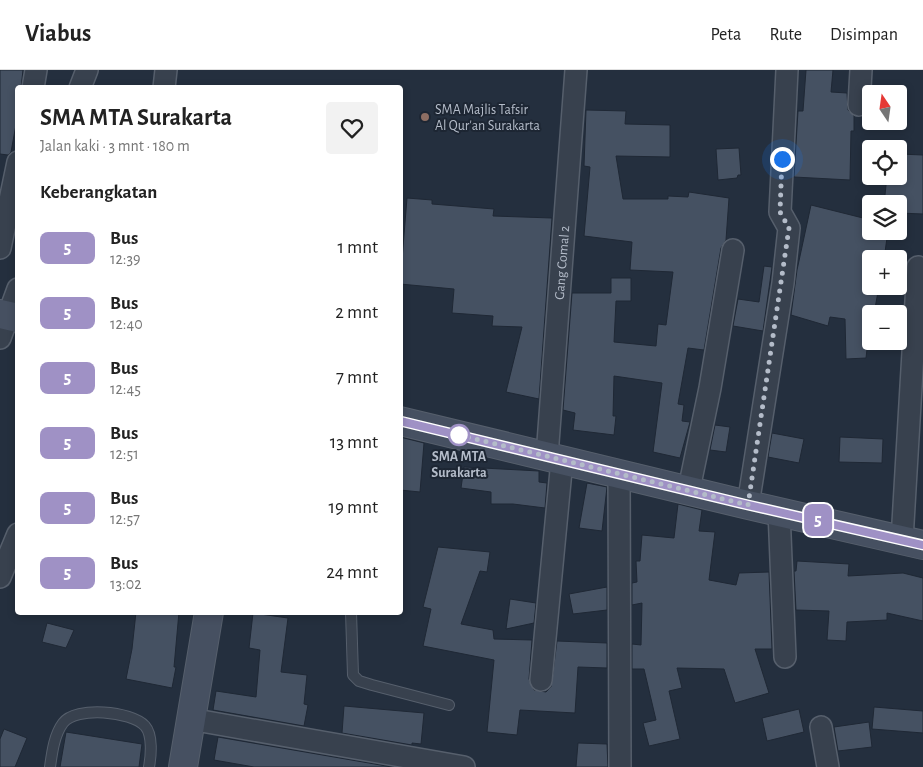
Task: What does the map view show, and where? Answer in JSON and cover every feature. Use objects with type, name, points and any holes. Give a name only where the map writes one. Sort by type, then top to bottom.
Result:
[{"type":"main road","points":[[403,422],[689,489],[748,505],[912,542]]},
{"type":"main road","points":[[183,767],[208,615]]},
{"type":"street","points":[[34,85],[36,70]]},
{"type":"street","points":[[81,85],[87,70]]},
{"type":"street","points":[[164,85],[166,70]]},
{"type":"street","name":"Gang Comal 2","points":[[541,680],[576,70]]},
{"type":"street","points":[[748,505],[789,228],[780,212],[787,70]]},
{"type":"street","points":[[859,105],[861,70]]},
{"type":"street","points":[[0,248],[15,176]]},
{"type":"street","points":[[689,489],[710,388],[733,250]]},
{"type":"street","points":[[912,542],[918,267]]},
{"type":"street","points":[[7,322],[15,298]]},
{"type":"street","points":[[619,473],[620,767]]},
{"type":"street","points":[[779,511],[785,657]]},
{"type":"street","points":[[0,577],[15,541]]},
{"type":"street","points":[[190,719],[464,767]]},
{"type":"street","points":[[821,727],[828,767]]},
{"type":"lane","points":[[351,615],[353,675],[359,681],[449,705]]},
{"type":"lane","points":[[50,767],[53,745],[63,723],[76,712],[134,718],[146,727],[151,744],[149,767]]},
{"type":"building","points":[[0,70],[23,70],[21,85],[15,85],[15,130],[11,152],[8,155],[0,154]]},
{"type":"building","points":[[806,70],[833,70],[831,92],[847,93],[848,110],[854,116],[854,131],[851,131],[850,180],[794,177],[798,111],[803,111]]},
{"type":"building","points":[[586,110],[626,111],[625,124],[670,125],[670,157],[616,156],[623,199],[668,199],[668,196],[688,197],[689,192],[729,198],[726,240],[721,248],[704,350],[688,348],[678,404],[684,405],[682,421],[690,422],[680,458],[653,452],[662,383],[614,376],[613,416],[616,416],[614,435],[573,430],[575,413],[563,410],[572,293],[611,293],[611,278],[631,278],[631,301],[616,301],[614,342],[656,346],[658,324],[666,325],[673,272],[630,270],[632,242],[584,236],[590,167],[584,166]]},
{"type":"building","points":[[739,148],[741,175],[738,175],[737,178],[718,180],[716,149]]},
{"type":"building","points":[[907,154],[923,155],[923,214],[907,213],[907,195],[885,195],[886,185],[907,185]]},
{"type":"building","points":[[407,198],[432,200],[432,204],[494,209],[493,216],[552,218],[539,399],[506,392],[522,327],[492,326],[493,316],[452,313],[454,289],[403,284],[403,247]]},
{"type":"building","points":[[811,205],[862,218],[862,240],[887,240],[885,250],[862,250],[862,295],[877,295],[876,305],[862,305],[862,350],[867,350],[866,358],[846,359],[845,319],[830,317],[828,326],[791,315],[797,270]]},
{"type":"building","points":[[764,266],[772,267],[763,331],[733,326],[738,299],[759,302]]},
{"type":"building","points":[[715,425],[730,427],[726,452],[710,450]]},
{"type":"building","points":[[772,433],[804,439],[799,463],[768,457]]},
{"type":"building","points":[[840,437],[883,439],[882,463],[839,462]]},
{"type":"building","points":[[403,438],[424,443],[420,492],[403,490]]},
{"type":"building","points":[[464,467],[539,471],[539,482],[547,483],[545,508],[513,504],[491,504],[491,492],[461,488]]},
{"type":"building","points":[[587,483],[607,487],[602,531],[579,528]]},
{"type":"building","points":[[678,504],[702,510],[699,531],[715,532],[709,580],[736,585],[739,573],[769,572],[772,649],[755,649],[769,693],[735,703],[724,669],[677,668],[682,688],[669,691],[680,739],[649,746],[643,723],[656,720],[644,669],[632,669],[632,644],[641,645],[642,603],[632,605],[632,583],[637,582],[636,561],[640,561],[642,535],[674,538]]},
{"type":"building","points":[[438,547],[490,552],[487,572],[480,571],[461,624],[493,630],[494,639],[532,640],[529,679],[534,690],[546,692],[551,687],[557,641],[607,643],[607,668],[578,667],[575,713],[520,710],[517,735],[487,732],[494,660],[423,646],[431,609],[423,607]]},
{"type":"building","points":[[797,561],[849,564],[848,576],[903,573],[923,578],[923,621],[887,613],[887,620],[847,622],[846,641],[827,640],[829,611],[796,610],[794,571],[796,571]]},
{"type":"building","points":[[607,587],[607,610],[573,614],[569,594]]},
{"type":"building","points":[[510,599],[536,603],[534,623],[506,629]]},
{"type":"building","points":[[136,615],[179,615],[174,667],[176,667],[172,688],[126,679]]},
{"type":"building","points":[[253,615],[288,618],[281,672],[307,675],[304,704],[308,705],[304,726],[213,710],[216,691],[256,697],[260,650],[249,648]]},
{"type":"building","points":[[47,623],[74,630],[66,648],[42,642]]},
{"type":"building","points":[[344,706],[424,713],[421,744],[412,743],[412,745],[342,733]]},
{"type":"building","points":[[874,707],[923,711],[923,733],[872,729]]},
{"type":"building","points":[[799,709],[804,732],[767,741],[762,718]]},
{"type":"building","points":[[869,722],[872,747],[838,751],[834,727]]},
{"type":"building","points":[[4,729],[27,738],[15,767],[0,767],[0,739]]},
{"type":"building","points":[[66,732],[142,744],[139,767],[60,767]]},
{"type":"building","points":[[218,737],[392,767],[254,767],[214,760]]},
{"type":"building","points":[[578,743],[607,744],[608,767],[576,767]]},
{"type":"bus line","name":"5","points":[[403,422],[923,545]]},
{"type":"place","name":"SMA Majlis Tafsir Al Qur'an Surakarta","points":[[425,117]]},
{"type":"place","name":"SMA MTA Surakarta","points":[[459,435]]},
{"type":"route","points":[[459,435],[455,434],[689,489],[748,505],[783,284],[789,228],[780,212],[782,159]]}]
